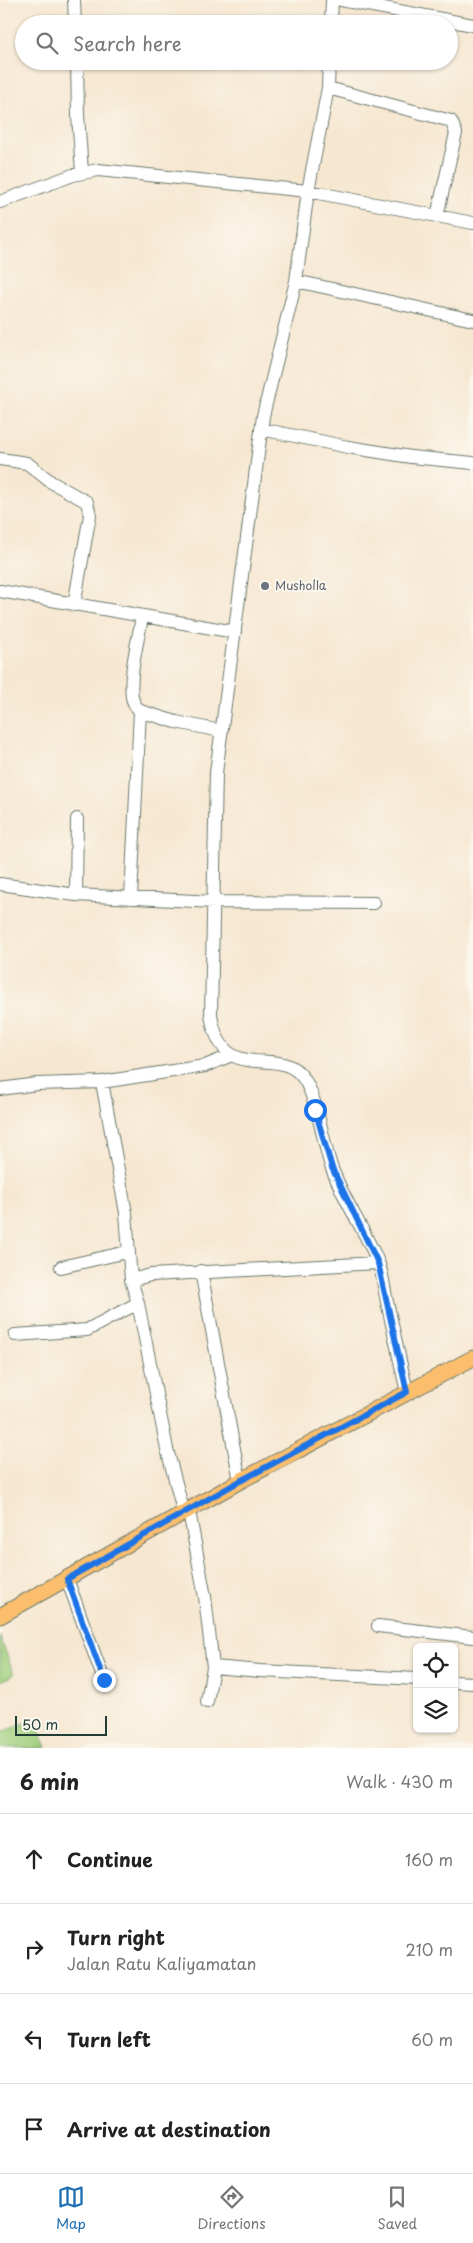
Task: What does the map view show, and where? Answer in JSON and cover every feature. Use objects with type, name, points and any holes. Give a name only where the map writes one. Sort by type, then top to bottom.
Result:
[{"type":"main road","points":[[0,1616],[240,1481],[473,1358]]},
{"type":"street","points":[[74,0],[75,15]]},
{"type":"street","points":[[331,15],[332,0]]},
{"type":"street","points":[[341,0],[420,15]]},
{"type":"street","points":[[458,22],[473,25]]},
{"type":"street","points":[[77,70],[82,172]]},
{"type":"street","points":[[329,70],[328,88],[308,191],[296,281],[261,429],[236,632],[221,731],[216,773],[211,1015],[214,1031],[220,1045],[232,1055],[241,1059],[285,1066],[298,1071],[304,1078],[332,1168],[378,1263],[407,1392]]},
{"type":"street","points":[[328,88],[452,121],[456,133],[437,216]]},
{"type":"street","points":[[0,202],[82,172],[98,170],[308,191],[473,224]]},
{"type":"street","points":[[296,281],[473,320]]},
{"type":"street","points":[[261,429],[411,458],[473,463]]},
{"type":"street","points":[[0,459],[27,463],[51,482],[88,502],[90,515],[74,605]]},
{"type":"street","points":[[0,591],[236,632]]},
{"type":"street","points":[[142,617],[135,661],[132,697],[134,704],[140,711],[176,722],[221,731]]},
{"type":"street","points":[[131,898],[140,711]]},
{"type":"street","points":[[76,895],[77,818]]},
{"type":"street","points":[[0,884],[76,895],[131,898],[214,902],[374,903]]},
{"type":"street","points":[[0,1089],[37,1084],[102,1082],[205,1066],[232,1055]]},
{"type":"street","points":[[102,1082],[126,1213],[127,1252],[131,1280],[138,1303],[167,1449],[187,1512],[206,1597],[213,1667],[207,1702]]},
{"type":"street","points":[[61,1268],[127,1252]]},
{"type":"street","points":[[131,1280],[151,1275],[378,1263]]},
{"type":"street","points":[[202,1272],[240,1481]]},
{"type":"street","points":[[15,1335],[87,1330],[138,1303]]},
{"type":"street","points":[[67,1579],[104,1680]]},
{"type":"street","points":[[378,1626],[473,1637]]},
{"type":"street","points":[[213,1667],[413,1679]]},
{"type":"street","points":[[458,1682],[473,1683]]},
{"type":"green space","points":[[0,1636],[14,1675],[0,1681]]},
{"type":"green space","points":[[35,1719],[46,1748],[0,1748],[0,1733]]},
{"type":"place","name":"Musholla","points":[[265,586]]},
{"type":"route","points":[[104,1680],[67,1579],[240,1481],[407,1392],[378,1263],[332,1168],[315,1110]]}]
